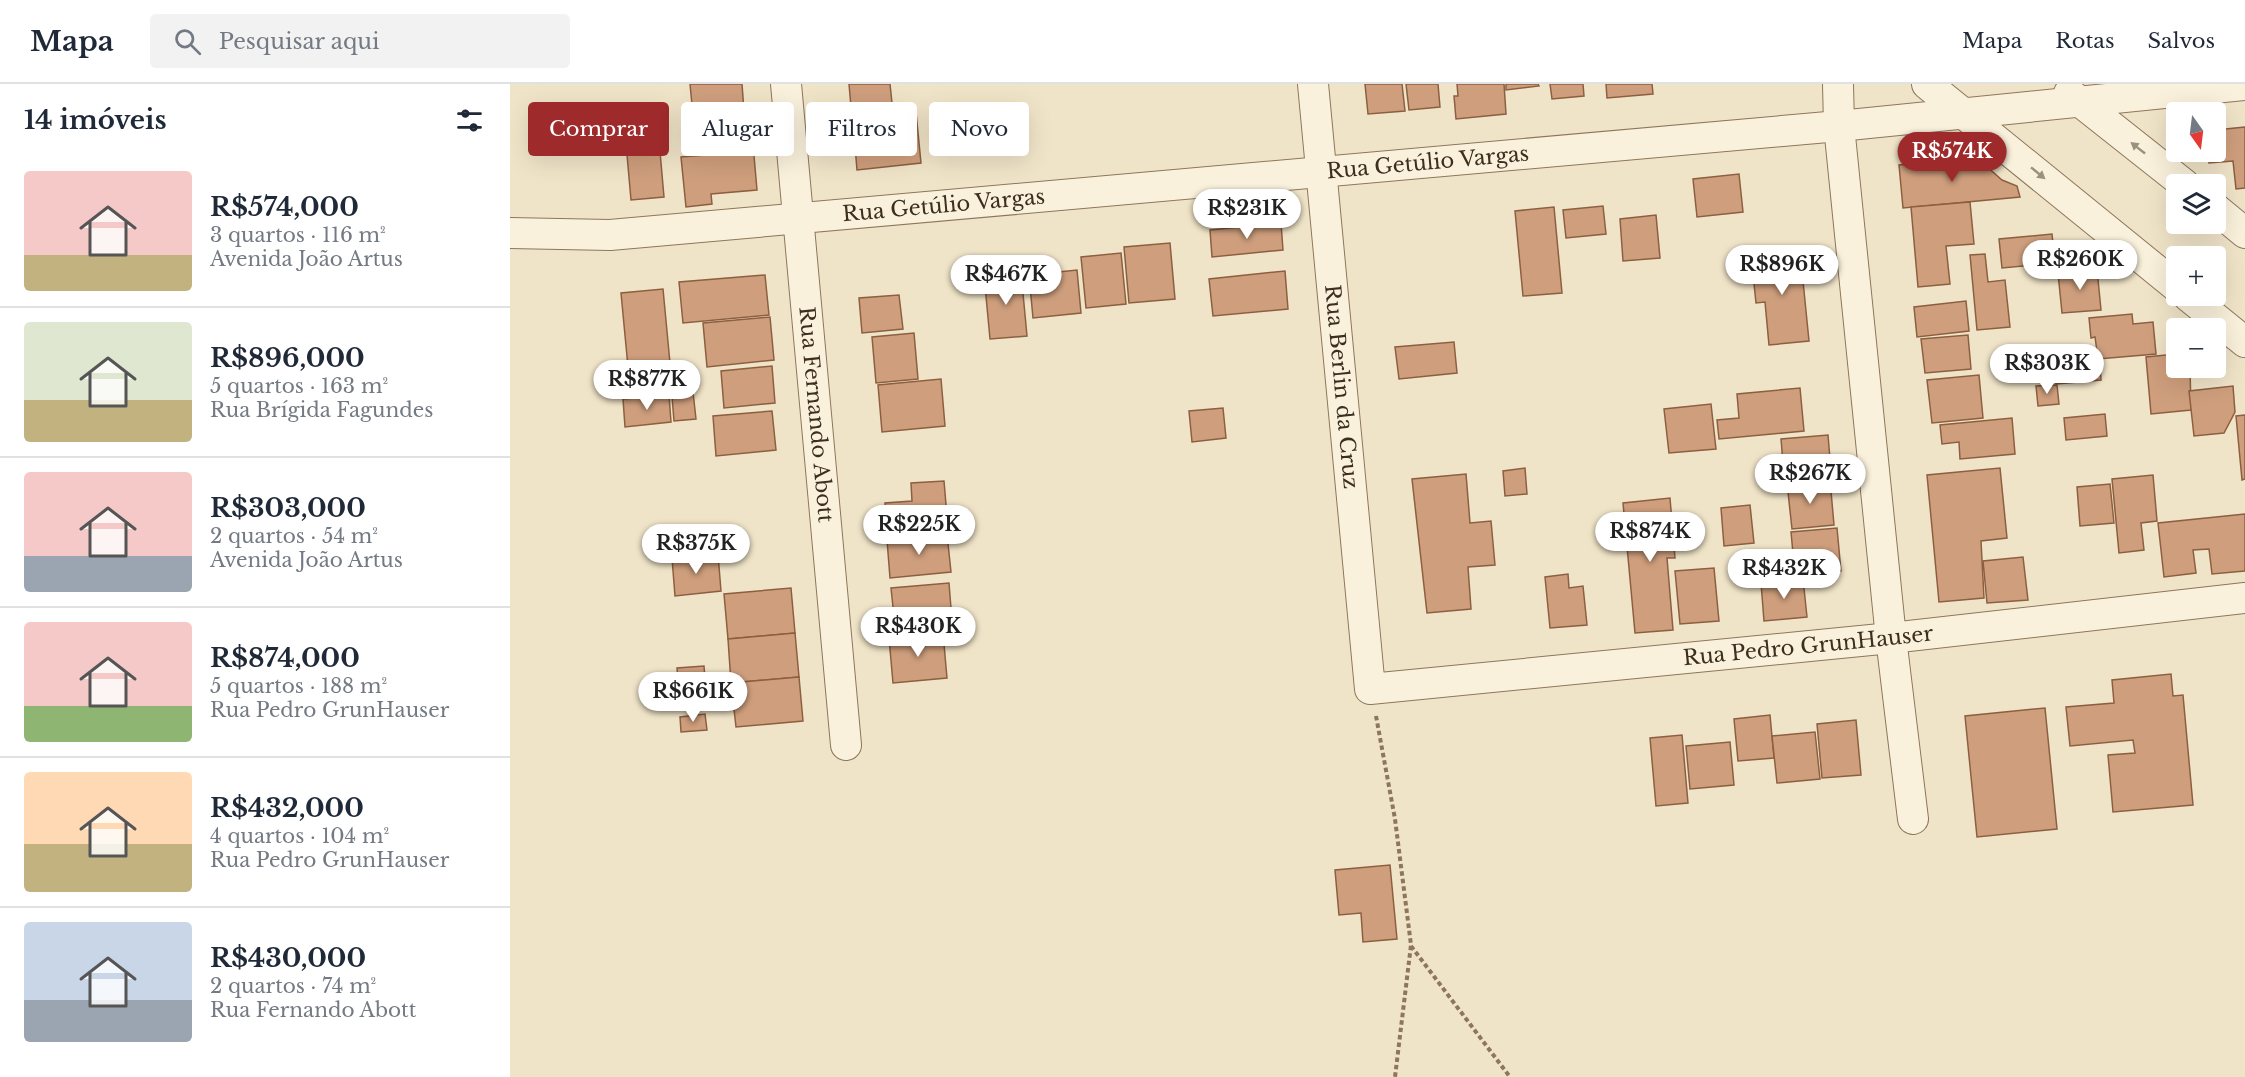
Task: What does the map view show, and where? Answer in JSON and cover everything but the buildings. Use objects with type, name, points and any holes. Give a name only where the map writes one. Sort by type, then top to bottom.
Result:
[{"type":"street","name":"Rua Fernando Abott","points":[[786,84],[846,745]]},
{"type":"street","name":"Rua Berlin da Cruz","points":[[1313,84],[1323,170],[1370,689]]},
{"type":"street","points":[[1838,84],[1839,126],[1891,638],[1912,819]]},
{"type":"street","points":[[1927,84],[2166,278]]},
{"type":"street","name":"Rua Getúlio Vargas","points":[[510,233],[610,235],[1964,114],[2067,92],[2245,85]]},
{"type":"street","points":[[2067,92],[2171,174]]},
{"type":"street","points":[[2226,217],[2245,233]]},
{"type":"street","points":[[2200,306],[2245,342]]},
{"type":"street","name":"Rua Pedro GrunHauser","points":[[1370,689],[1891,638],[2245,598]]},
{"type":"path","points":[[1370,689],[1395,819],[1411,945],[1395,1077]]},
{"type":"path","points":[[1411,945],[1510,1077]]}]
